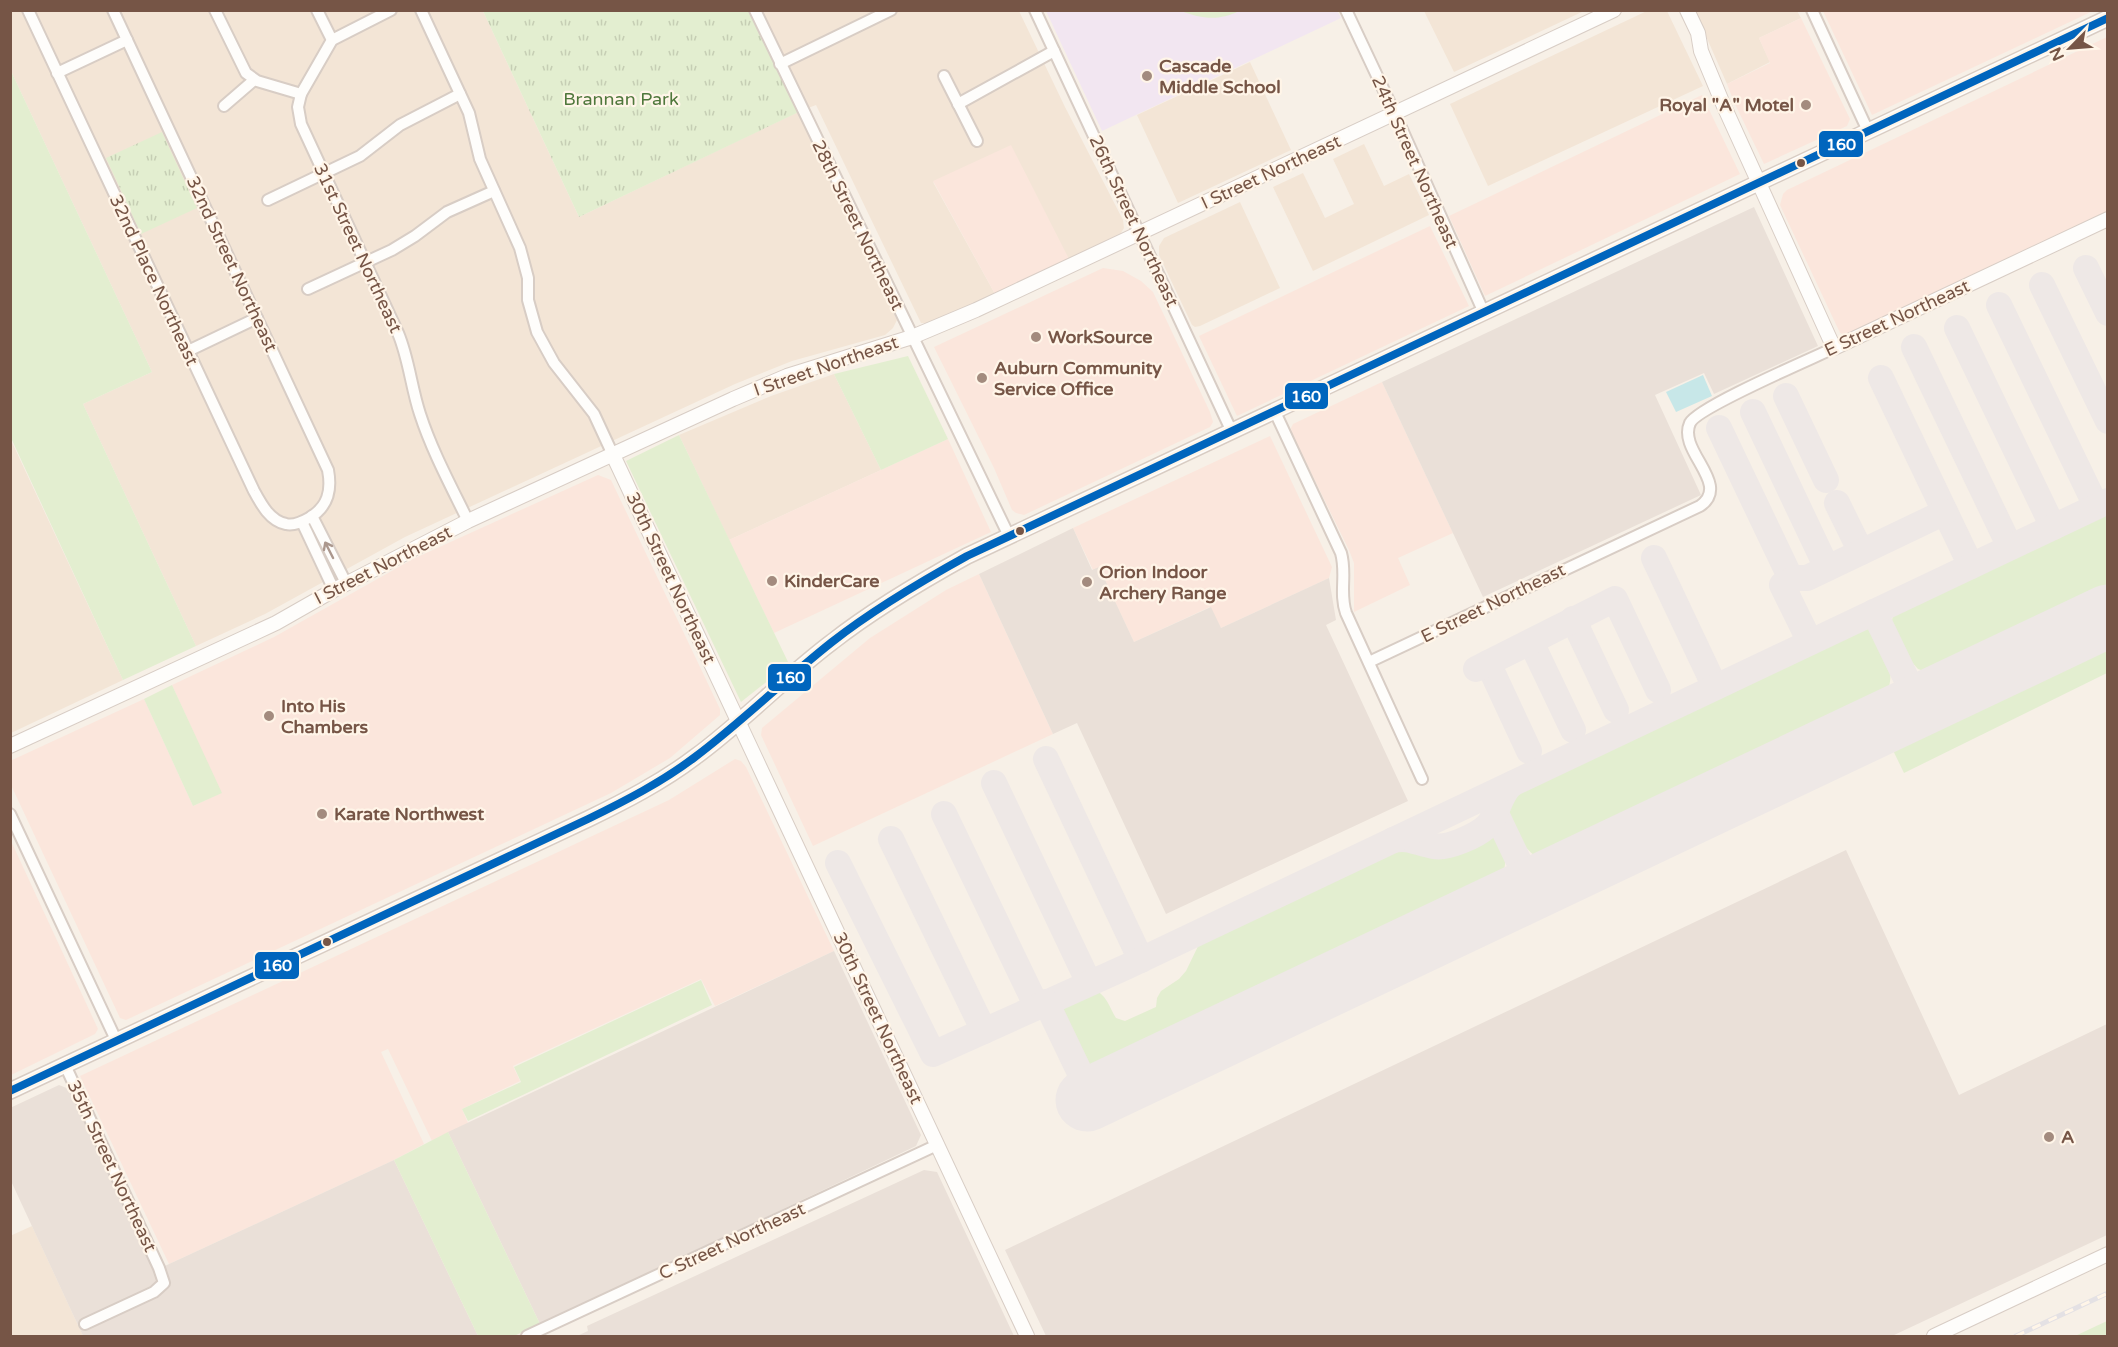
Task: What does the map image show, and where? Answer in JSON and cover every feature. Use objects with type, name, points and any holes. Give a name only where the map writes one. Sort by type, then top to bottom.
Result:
[{"type":"main road","points":[[10,1091],[625,801],[676,771],[739,722],[830,643],[919,582],[1009,536],[2108,18]]},
{"type":"street","name":"32nd Place Northeast","points":[[28,10],[261,504],[266,511],[289,525],[307,519]]},
{"type":"street","name":"32nd Street Northeast","points":[[113,10],[328,470],[329,495],[319,512],[307,519]]},
{"type":"street","points":[[215,10],[243,69],[255,80],[301,94],[332,40],[391,10]]},
{"type":"street","points":[[317,10],[332,40]]},
{"type":"street","name":"30th Street Northeast","points":[[421,10],[469,113],[480,159],[523,257],[528,278],[528,300],[537,332],[554,363],[594,414],[1027,1336]]},
{"type":"street","name":"28th Street Northeast","points":[[755,10],[1009,536]]},
{"type":"street","points":[[780,64],[891,10]]},
{"type":"street","name":"26th Street Northeast","points":[[1035,10],[1232,432]]},
{"type":"street","name":"24th Street Northeast","points":[[1346,10],[1484,313]]},
{"type":"street","name":"I Street Northeast","points":[[10,746],[267,627],[340,586],[468,521],[787,376],[912,337],[976,310],[1614,10]]},
{"type":"street","points":[[1676,10],[1690,37],[1701,51]]},
{"type":"street","points":[[1687,10],[1698,33],[1701,51],[1834,348]]},
{"type":"street","points":[[1812,10],[1868,131]]},
{"type":"street","points":[[57,73],[127,40]]},
{"type":"street","points":[[958,104],[1054,51]]},
{"type":"street","points":[[944,76],[977,141]]},
{"type":"street","points":[[224,106],[255,80]]},
{"type":"street","name":"31st Street Northeast","points":[[301,94],[298,107],[300,121],[404,346],[419,412],[429,439],[468,521]]},
{"type":"street","points":[[268,200],[360,156],[400,125],[460,94]]},
{"type":"street","points":[[308,289],[407,242],[456,207],[494,190]]},
{"type":"street","name":"E Street Northeast","points":[[1369,662],[1706,502],[1710,494],[1710,484],[1691,446],[1689,434],[1690,423],[1709,408],[2108,219]]},
{"type":"street","points":[[188,351],[257,318]]},
{"type":"street","points":[[1275,412],[1341,553],[1345,568],[1342,604],[1422,779]]},
{"type":"street","points":[[307,519],[340,586]]},
{"type":"street","points":[[10,814],[117,1042]]},
{"type":"street","name":"35th Street Northeast","points":[[65,1065],[164,1283],[161,1288],[85,1324]]},
{"type":"street","name":"C Street Northeast","points":[[527,1336],[938,1144]]},
{"type":"street","points":[[1934,1336],[2108,1254]]},
{"type":"shaded area","name":"Cascade Middle School","points":[[1337,10],[1341,18],[1102,131],[1046,11]]},
{"type":"shaded area","points":[[1649,10],[1667,11],[1703,86],[1488,186],[1450,104]]},
{"type":"shaded area","points":[[10,11],[483,11],[579,217],[798,112],[897,320],[893,328],[885,335],[792,361],[735,384],[405,537],[265,614],[196,646],[83,404],[152,372],[11,71]]},
{"type":"shaded area","points":[[755,11],[1019,11],[1123,220],[1124,228],[1121,233],[1069,259],[933,182],[995,294],[929,323],[921,323],[816,105],[803,110]]},
{"type":"shaded area","points":[[1424,11],[1584,11],[1454,72]]},
{"type":"shaded area","points":[[1695,11],[1797,11],[1801,18],[1759,38],[1770,62],[1727,84]]},
{"type":"shaded area","points":[[1823,11],[2093,11],[1872,115]]},
{"type":"shaded area","points":[[1801,18],[1850,119],[1847,126],[1764,164],[1727,84],[1770,63],[1759,38]]},
{"type":"shaded area","points":[[2107,37],[2107,212],[1854,335],[1840,333],[1780,205],[1783,194],[1787,190]]},
{"type":"shaded area","points":[[1250,62],[1291,150],[1178,203],[1137,115]]},
{"type":"shaded area","points":[[1702,95],[1740,174],[1485,296],[1449,216]]},
{"type":"shaded area","points":[[1364,144],[1384,186],[1409,174],[1429,215],[1313,271],[1273,187],[1303,173],[1325,218],[1354,204],[1333,159]]},
{"type":"shaded area","points":[[1011,145],[1069,259],[995,294],[933,181]]},
{"type":"shaded area","points":[[1240,202],[1280,288],[1195,327],[1159,255],[1159,246],[1164,238]]},
{"type":"shaded area","points":[[1754,207],[1818,346],[1714,394],[1704,373],[1655,395],[1701,495],[1483,597],[1382,382]]},
{"type":"shaded area","points":[[1430,226],[1469,306],[1237,416],[1199,336]]},
{"type":"shaded area","points":[[1103,268],[1123,271],[1141,281],[1153,292],[1213,422],[1210,427],[1024,515],[1016,513],[1012,510],[994,468],[934,347]]},
{"type":"shaded area","points":[[834,374],[881,470],[729,540],[679,435],[771,396]]},
{"type":"shaded area","points":[[1382,382],[1453,533],[1398,558],[1410,585],[1354,612],[1354,563],[1291,428],[1293,424]]},
{"type":"shaded area","points":[[1270,436],[1332,567],[1329,578],[1221,628],[1210,607],[1134,642],[1099,568],[1093,570],[1073,528]]},
{"type":"shaded area","points":[[10,438],[123,680],[11,733],[10,733]]},
{"type":"shaded area","points":[[948,439],[991,532],[774,633],[729,540]]},
{"type":"shaded area","points":[[598,475],[611,480],[720,709],[720,715],[670,758],[611,793],[126,1020],[120,1018],[11,785],[10,761],[144,699],[193,806],[221,793],[172,685],[274,637],[413,559]]},
{"type":"shaded area","points":[[1073,528],[1092,570],[1099,567],[1134,642],[1211,607],[1221,628],[1329,578],[1336,620],[1326,625],[1408,801],[1166,914],[1077,723],[1053,734],[979,574]]},
{"type":"shaded area","points":[[979,574],[1053,734],[813,846],[761,735],[762,728],[870,638],[946,590]]},
{"type":"shaded area","points":[[735,759],[741,761],[746,767],[834,951],[715,1006],[701,979],[513,1066],[520,1081],[462,1109],[468,1123],[432,1141],[388,1049],[381,1052],[424,1144],[169,1264],[80,1076],[669,800]]},
{"type":"shaded area","points":[[11,841],[98,1029],[95,1034],[11,1075]]},
{"type":"shaded area","points":[[1846,850],[1959,1095],[2107,1024],[2107,1235],[1892,1336],[1046,1336],[1005,1250]]},
{"type":"shaded area","points":[[834,951],[921,1135],[916,1146],[540,1324],[448,1132]]},
{"type":"shaded area","points":[[59,1085],[69,1089],[154,1271],[394,1160],[478,1336],[83,1336],[11,1181],[10,1108]]},
{"type":"shaded area","points":[[924,1170],[937,1172],[1014,1336],[577,1336],[588,1331],[587,1326]]},
{"type":"shaded area","points":[[32,1226],[83,1336],[11,1336],[10,1236]]},
{"type":"green space","points":[[1239,10],[1217,18],[1196,16],[1181,11]]},
{"type":"green space","name":"Brannan Park","points":[[483,11],[755,11],[803,110],[579,217]]},
{"type":"green space","points":[[11,71],[152,372],[83,404],[196,646],[123,680],[11,438]]},
{"type":"green space","points":[[162,132],[197,208],[141,234],[106,158]]},
{"type":"green space","points":[[908,356],[948,439],[881,470],[834,374]]},
{"type":"green space","points":[[679,435],[789,664],[741,702],[626,461]]},
{"type":"green space","points":[[2107,509],[2107,595],[1949,671],[1930,673],[1918,669],[1903,652],[1891,628],[1893,614]]},
{"type":"green space","points":[[1869,629],[1889,664],[1890,683],[1882,703],[1558,856],[1537,858],[1513,829],[1508,811],[1512,793],[1687,710],[1798,654],[1852,631]]},
{"type":"green space","points":[[2107,633],[2107,673],[1904,773],[1887,738],[1933,713]]},
{"type":"green space","points":[[172,685],[222,793],[193,806],[144,699]]},
{"type":"green space","points":[[1492,832],[1501,844],[1505,858],[1503,873],[1495,886],[1206,1025],[1090,1078],[1073,1052],[1061,1023],[1057,1004],[1068,996],[1087,990],[1099,992],[1106,999],[1116,1018],[1125,1021],[1156,1007],[1161,991],[1179,979],[1186,971],[1202,938],[1394,846],[1400,845],[1440,853],[1453,850]]},
{"type":"green space","points":[[701,980],[712,1005],[468,1121],[462,1109],[521,1082],[514,1067]]},
{"type":"green space","points":[[448,1132],[540,1324],[514,1336],[478,1336],[394,1160]]},
{"type":"green space","points":[[2107,1321],[2107,1336],[2075,1336]]},
{"type":"water","points":[[1703,375],[1712,396],[1676,412],[1666,392]]},
{"type":"taxiway","points":[[2086,268],[2108,313]]},
{"type":"taxiway","points":[[2042,285],[2108,421]]},
{"type":"taxiway","points":[[1999,305],[2096,506]]},
{"type":"taxiway","points":[[1957,328],[2053,527]]},
{"type":"taxiway","points":[[1914,347],[2010,547]]},
{"type":"taxiway","points":[[1881,378],[1971,566]]},
{"type":"taxiway","points":[[1786,396],[1826,480]]},
{"type":"taxiway","points":[[1753,412],[1827,568]]},
{"type":"taxiway","points":[[1719,428],[1792,581]]},
{"type":"taxiway","points":[[838,863],[933,1054],[1126,967],[2108,501]]},
{"type":"taxiway","points":[[1837,503],[1861,552]]},
{"type":"taxiway","points":[[1810,642],[1782,585],[1797,578],[1807,578],[1945,512]]},
{"type":"taxiway","points":[[1654,558],[1715,687]]},
{"type":"taxiway","points":[[1476,669],[1615,599],[1658,690]]},
{"type":"taxiway","points":[[1874,612],[1919,705]]},
{"type":"taxiway","points":[[1573,619],[1616,710]]},
{"type":"taxiway","points":[[1531,642],[1573,730]]},
{"type":"taxiway","points":[[1488,663],[1529,751]]},
{"type":"taxiway","points":[[1046,759],[1141,960]]},
{"type":"taxiway","points":[[994,783],[1089,983]]},
{"type":"taxiway","points":[[1393,840],[1409,840],[1440,846],[1469,838],[1486,827],[1494,817],[1504,794],[1512,784]]},
{"type":"taxiway","points":[[1490,801],[1532,889]]},
{"type":"taxiway","points":[[944,814],[1037,1007]]},
{"type":"taxiway","points":[[891,839],[984,1031]]},
{"type":"taxiway","points":[[1046,1002],[1092,1098]]},
{"type":"runway","points":[[1087,1100],[2108,616]]},
{"type":"railway","points":[[2016,1336],[2108,1293]]},
{"type":"transit line","name":"160","points":[[10,1091],[643,791],[670,775],[713,743],[815,656],[864,618],[967,556],[2108,18]]},
{"type":"place","name":"Cascade Middle School","points":[[1147,76]]},
{"type":"place","name":"Royal \"A\" Motel","points":[[1806,105]]},
{"type":"place","name":"WorkSource","points":[[1036,337]]},
{"type":"place","name":"Auburn Community Service Office","points":[[982,378]]},
{"type":"place","name":"KinderCare","points":[[772,581]]},
{"type":"place","name":"Orion Indoor Archery Range","points":[[1087,582]]},
{"type":"place","name":"Into His Chambers","points":[[269,716]]},
{"type":"place","name":"Karate Northwest","points":[[322,814]]},
{"type":"place","name":"A","points":[[2049,1137]]}]
